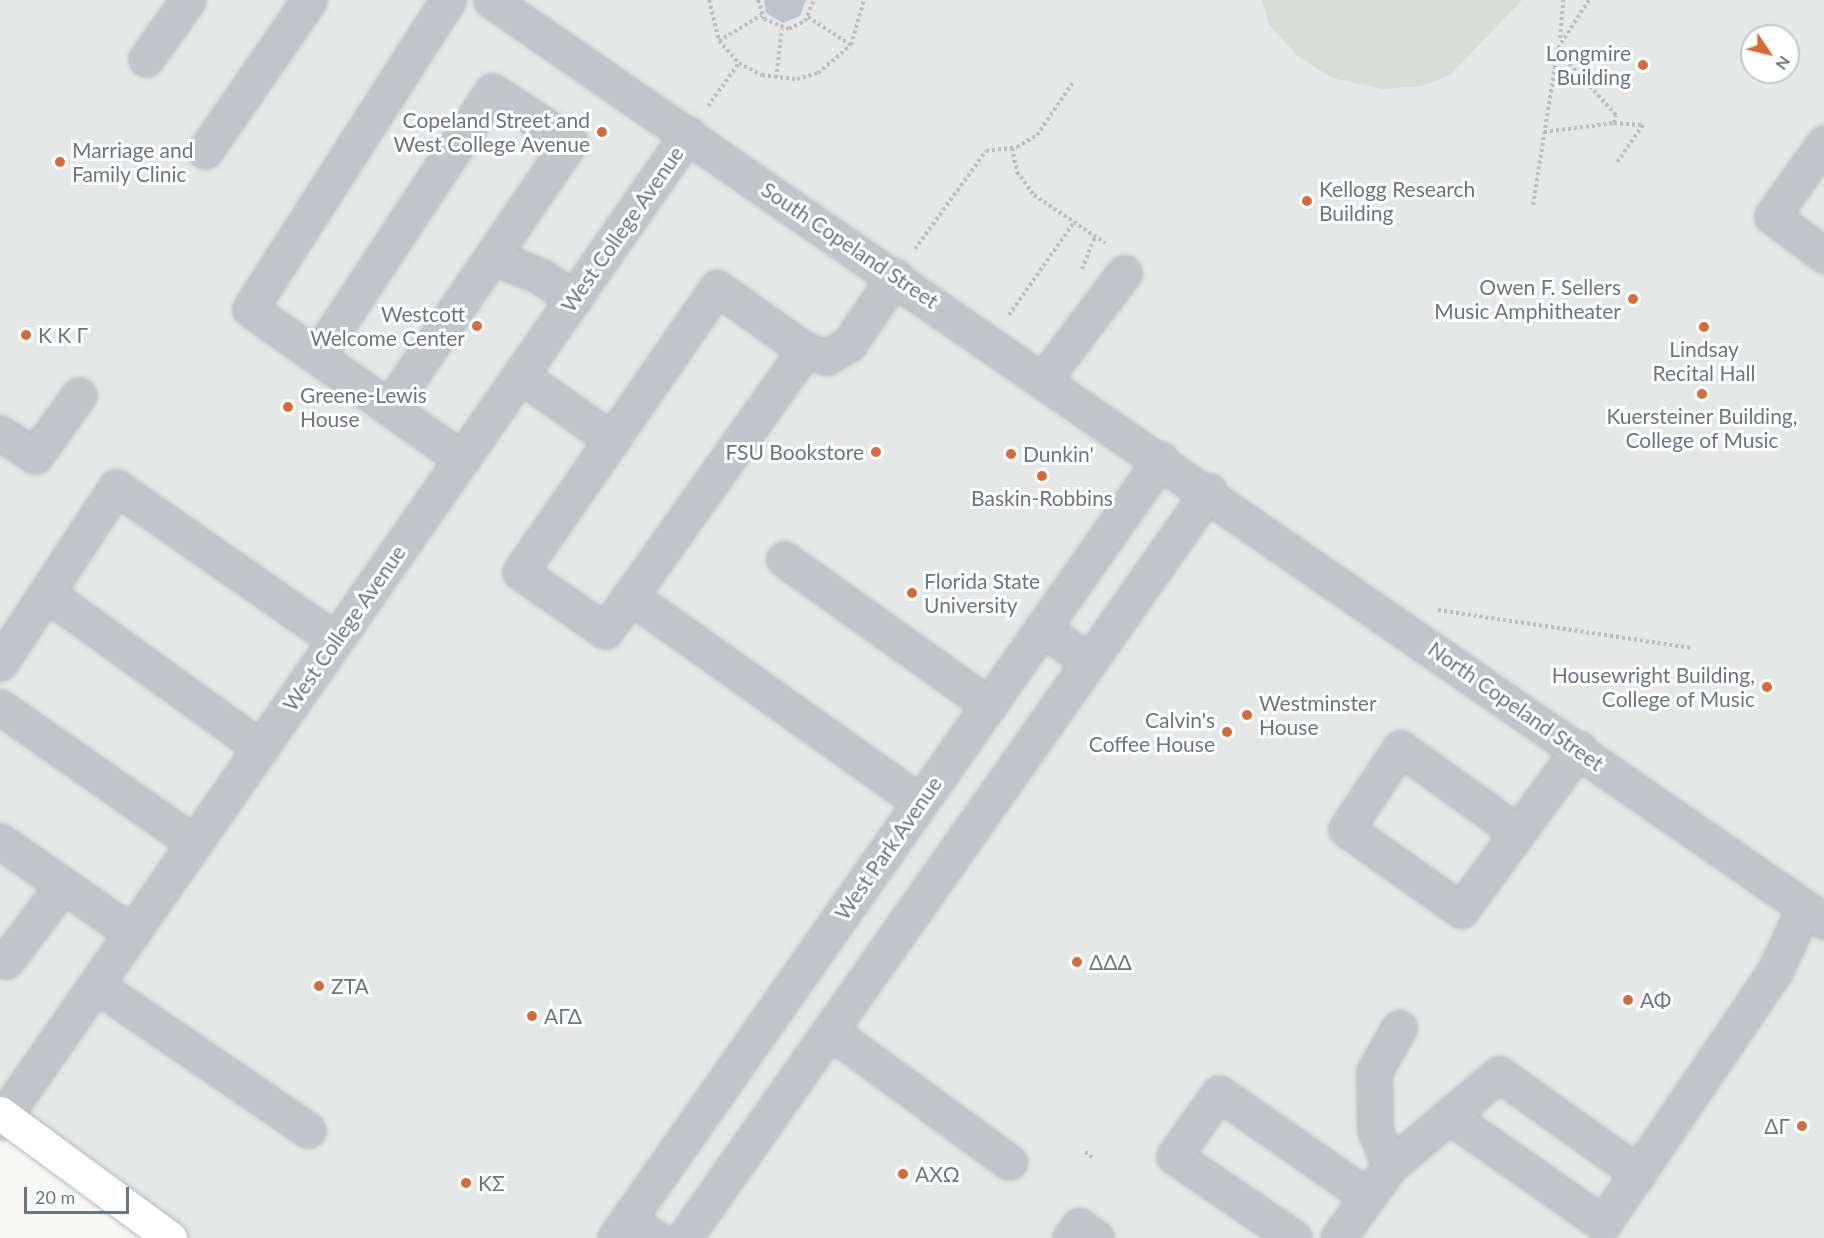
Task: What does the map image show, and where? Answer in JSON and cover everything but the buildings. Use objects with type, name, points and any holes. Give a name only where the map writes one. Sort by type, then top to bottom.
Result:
[{"type":"main road","points":[[1,1117],[170,1238]]},
{"type":"street","points":[[146,59],[188,0]]},
{"type":"street","points":[[205,151],[309,0]]},
{"type":"street","points":[[448,0],[250,309],[462,459]]},
{"type":"street","name":"South Copeland Street","points":[[491,0],[688,134],[904,263],[1044,379],[1209,491]]},
{"type":"street","points":[[318,355],[492,91],[570,142],[390,406]]},
{"type":"street","name":"West College Avenue","points":[[1,1117],[96,985],[688,134]]},
{"type":"street","points":[[1823,146],[1772,216],[1824,255]]},
{"type":"street","points":[[493,256],[540,276],[574,299]]},
{"type":"street","points":[[1044,379],[1119,261]]},
{"type":"street","points":[[805,350],[604,631],[520,572],[717,288],[805,350],[826,357],[849,344],[904,263]]},
{"type":"street","points":[[520,375],[612,440]]},
{"type":"street","points":[[0,433],[35,456],[79,395]]},
{"type":"street","name":"West Park Avenue","points":[[621,1229],[1161,459]]},
{"type":"street","points":[[0,663],[116,487],[335,640]]},
{"type":"street","points":[[684,1238],[1209,491]]},
{"type":"street","name":"North Copeland Street","points":[[1209,491],[1814,914]]},
{"type":"street","points":[[784,559],[989,705]]},
{"type":"street","points":[[46,593],[261,748]]},
{"type":"street","points":[[630,596],[920,802]]},
{"type":"street","points":[[1042,628],[1089,662]]},
{"type":"street","points":[[0,706],[194,843]]},
{"type":"street","points":[[1517,832],[1400,747],[1346,829],[1461,910],[1578,749]]},
{"type":"street","points":[[0,841],[132,933]]},
{"type":"street","points":[[0,957],[6,961],[63,885]]},
{"type":"street","points":[[1449,1116],[1603,1224],[1814,914]]},
{"type":"street","points":[[96,985],[308,1130]]},
{"type":"street","points":[[1390,1166],[1375,1130],[1374,1072],[1399,1028]]},
{"type":"street","points":[[830,1031],[1009,1162]]},
{"type":"street","points":[[1338,1238],[1390,1166],[1499,1074],[1638,1173]]},
{"type":"street","points":[[1294,1238],[1174,1156],[1219,1093],[1368,1197]]},
{"type":"street","points":[[1070,1238],[1078,1226],[1096,1238]]},
{"type":"street","points":[[621,1229],[655,1238]]},
{"type":"path","points":[[709,0],[719,41],[739,63],[776,78],[818,73],[850,45],[864,0]]},
{"type":"path","points":[[758,0],[762,15],[782,29],[798,27],[808,17],[814,0]]},
{"type":"path","points":[[1533,205],[1560,40],[1563,0]]},
{"type":"path","points":[[1560,40],[1589,0]]},
{"type":"path","points":[[719,41],[762,15]]},
{"type":"path","points":[[808,17],[850,45]]},
{"type":"path","points":[[776,78],[782,29]]},
{"type":"path","points":[[1557,50],[1610,105],[1614,123]]},
{"type":"path","points":[[688,134],[739,63]]},
{"type":"path","points":[[904,263],[986,151],[1012,148],[1037,135],[1074,81]]},
{"type":"path","points":[[1544,132],[1614,123],[1643,125],[1617,162]]},
{"type":"path","points":[[1012,148],[1022,182],[1074,222],[1119,261]]},
{"type":"path","points":[[1009,315],[1074,222]]},
{"type":"path","points":[[1437,610],[1692,648]]},
{"type":"path","points":[[1085,1152],[1092,1157]]},
{"type":"shaded area","name":"Florida State University","points":[[0,0],[1824,0],[1824,1238],[170,1238],[0,1113]]},
{"type":"shaded area","points":[[764,0],[806,0],[800,16],[783,23],[766,13]]},
{"type":"shaded area","points":[[1262,0],[1522,0],[1450,75],[1421,86],[1382,89],[1332,78],[1298,56],[1269,25]]},
{"type":"place","name":"Longmire Building","points":[[1643,65]]},
{"type":"place","name":"Copeland Street and West College Avenue","points":[[602,132]]},
{"type":"place","name":"Marriage and Family Clinic","points":[[60,162]]},
{"type":"place","name":"Kellogg Research Building","points":[[1307,201]]},
{"type":"place","name":"Owen F. Sellers Music Amphitheater","points":[[1633,299]]},
{"type":"place","name":"Westcott Welcome Center","points":[[477,326]]},
{"type":"place","name":"Lindsay Recital Hall","points":[[1704,327]]},
{"type":"place","name":"Κ Κ Γ","points":[[26,335]]},
{"type":"place","name":"Kuersteiner Building, College of Music","points":[[1702,394]]},
{"type":"place","name":"Greene-Lewis House","points":[[288,407]]},
{"type":"place","name":"FSU Bookstore","points":[[876,452]]},
{"type":"place","name":"Dunkin'","points":[[1011,454]]},
{"type":"place","name":"Baskin-Robbins","points":[[1042,476]]},
{"type":"place","name":"Florida State University","points":[[912,593]]},
{"type":"place","name":"Housewright Building, College of Music","points":[[1767,687]]},
{"type":"place","name":"Westminster House","points":[[1247,715]]},
{"type":"place","name":"Calvin's Coffee House","points":[[1227,732]]},
{"type":"place","name":"ΔΔΔ","points":[[1077,962]]},
{"type":"place","name":"ΖΤΑ","points":[[319,986]]},
{"type":"place","name":"ΑΦ","points":[[1628,1000]]},
{"type":"place","name":"ΑΓΔ","points":[[532,1016]]},
{"type":"place","name":"ΔΓ","points":[[1802,1126]]},
{"type":"place","name":"ΑΧΩ","points":[[903,1174]]},
{"type":"place","name":"ΚΣ","points":[[466,1183]]}]
